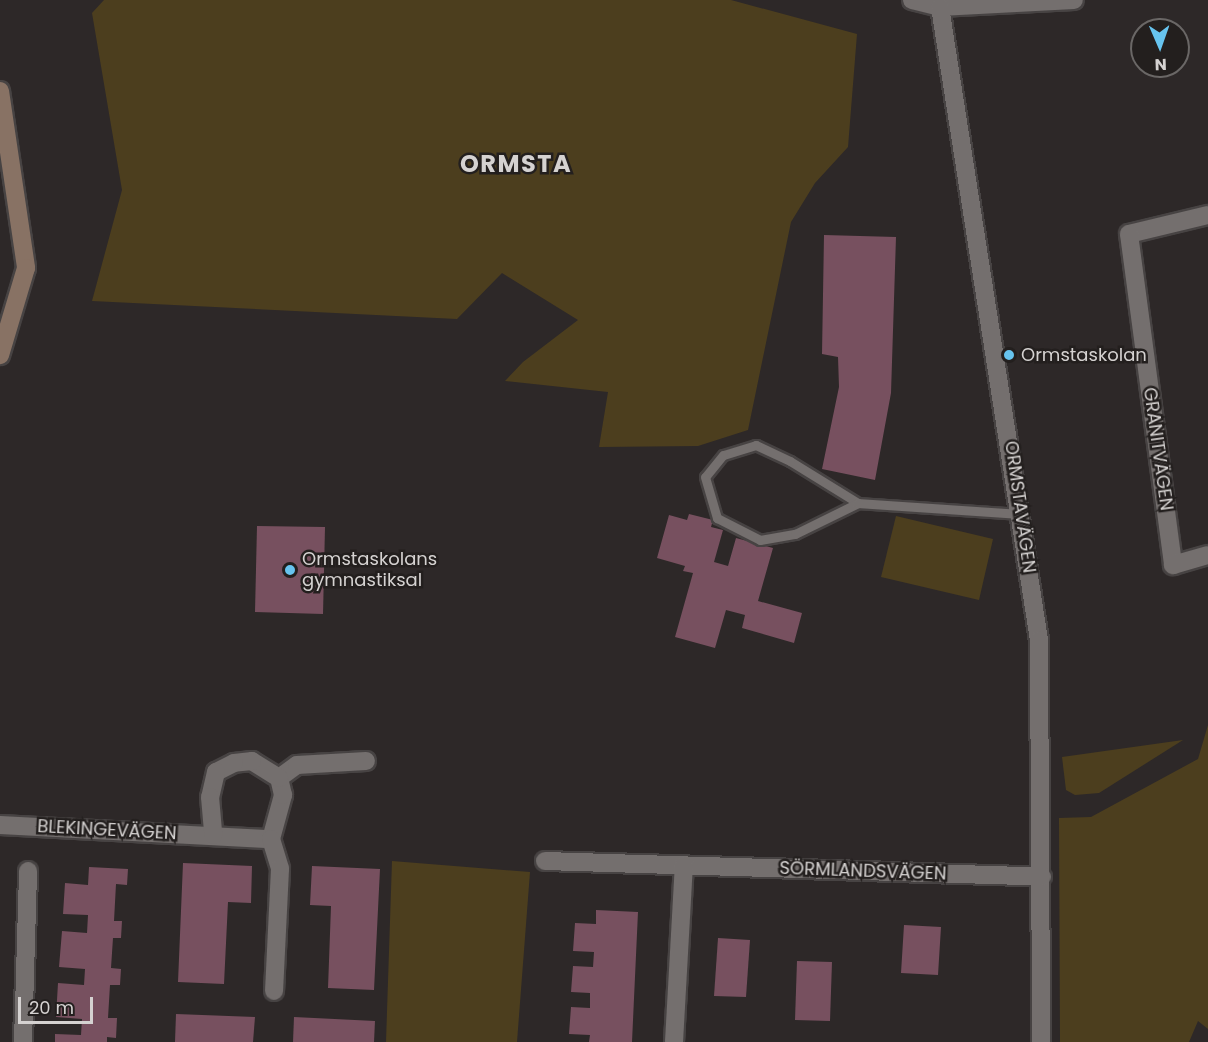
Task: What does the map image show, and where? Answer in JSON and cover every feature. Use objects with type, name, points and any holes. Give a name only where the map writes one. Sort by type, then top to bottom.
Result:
[{"type":"main road","points":[[0,91],[26,268],[0,355]]},
{"type":"street","points":[[912,0],[940,7],[1074,0]]},
{"type":"street","name":"ORMSTAVÄGEN","points":[[940,7],[1022,514],[1039,640],[1042,876],[1041,1042]]},
{"type":"street","name":"GRANITVÄGEN","points":[[1208,216],[1129,234],[1173,565],[1208,555]]},
{"type":"street","points":[[279,778],[297,765],[366,760]]},
{"type":"street","points":[[213,835],[210,797],[216,772],[234,763],[252,761],[279,778],[283,795],[271,839],[280,869],[274,991]]},
{"type":"street","name":"BLEKINGEVÄGEN","points":[[0,825],[271,839]]},
{"type":"street","name":"SÖRMLANDSVÄGEN","points":[[545,861],[1042,876]]},
{"type":"street","points":[[674,1042],[684,865]]},
{"type":"street","points":[[23,1042],[28,871]]},
{"type":"lane","points":[[858,503],[795,534],[760,540],[717,518],[705,477],[723,455],[756,445],[790,461],[858,503],[1022,514]]},
{"type":"shaded area","points":[[104,0],[731,0],[857,34],[848,147],[815,183],[791,222],[748,430],[698,446],[599,447],[608,392],[505,381],[523,362],[578,320],[502,273],[457,319],[92,301],[122,190],[92,13]]},
{"type":"shaded area","points":[[896,516],[993,539],[979,600],[881,577]]},
{"type":"shaded area","points":[[1208,725],[1208,1029],[1198,1021],[1189,1042],[1060,1042],[1059,818],[1091,817],[1198,759]]},
{"type":"shaded area","points":[[1183,740],[1099,793],[1075,795],[1066,790],[1062,757]]},
{"type":"shaded area","points":[[392,861],[530,872],[517,1042],[386,1042]]},
{"type":"building","points":[[824,235],[896,237],[891,393],[875,480],[822,469],[839,387],[838,357],[822,354]]},
{"type":"building","points":[[689,514],[713,520],[711,527],[723,530],[714,562],[728,566],[736,538],[773,548],[758,601],[802,613],[794,643],[742,628],[745,615],[726,610],[715,648],[675,637],[693,573],[683,571],[685,566],[657,558],[669,515],[687,520]]},
{"type":"building","name":"Ormstaskolans gymnastiksal","points":[[257,526],[325,527],[323,614],[255,612]]},
{"type":"building","points":[[183,863],[252,866],[251,903],[228,902],[224,984],[178,982]]},
{"type":"building","points":[[312,866],[380,869],[374,990],[328,988],[331,906],[310,905]]},
{"type":"building","points":[[89,867],[128,869],[127,885],[116,884],[114,921],[122,921],[121,938],[113,938],[111,968],[121,969],[120,985],[110,985],[108,1018],[117,1018],[116,1038],[107,1037],[107,1042],[55,1042],[55,1034],[81,1035],[82,1019],[56,1017],[58,983],[84,985],[85,969],[59,967],[62,931],[87,933],[88,915],[63,914],[65,883],[88,885]]},
{"type":"building","points":[[596,910],[638,912],[632,1042],[589,1042],[590,1035],[569,1034],[571,1007],[590,1008],[590,993],[571,992],[573,966],[593,967],[594,952],[573,951],[575,923],[596,924]]},
{"type":"building","points":[[904,925],[941,927],[938,975],[901,973]]},
{"type":"building","points":[[718,938],[750,940],[746,997],[714,996]]},
{"type":"building","points":[[797,961],[832,962],[830,1021],[795,1020]]},
{"type":"building","points":[[176,1014],[255,1017],[253,1042],[175,1042]]},
{"type":"building","points":[[294,1017],[375,1021],[374,1042],[293,1042]]},
{"type":"place","name":"Ormstaskolan","points":[[1009,355]]},
{"type":"place","name":"Ormstaskolans gymnastiksal","points":[[290,570]]},
{"type":"district","name":"ORMSTA","points":[[516,164]]}]
